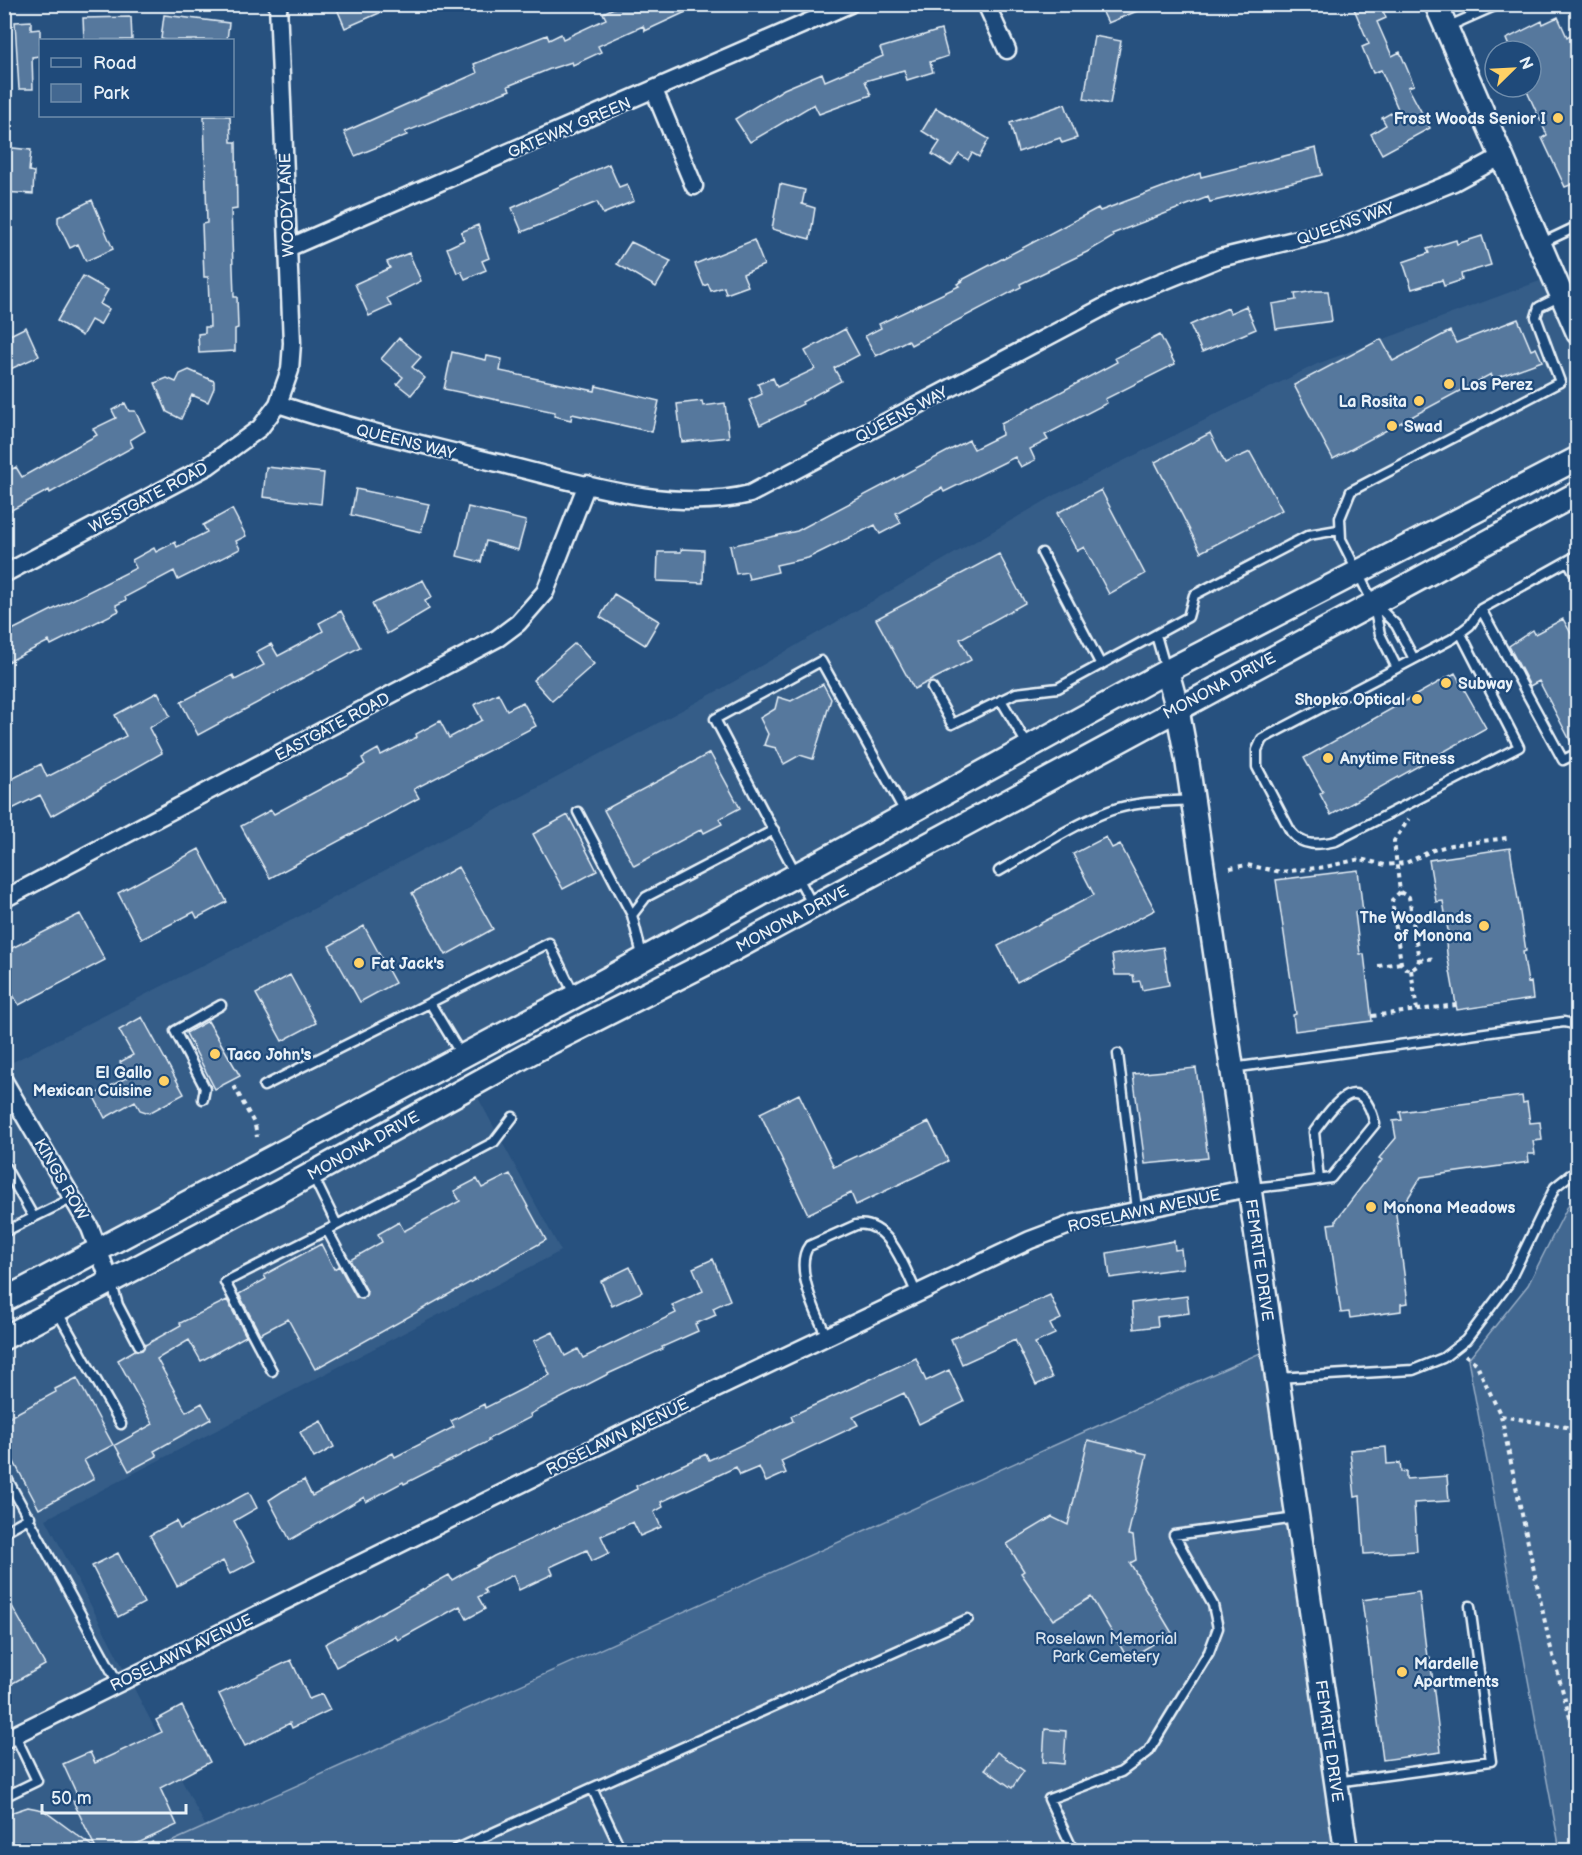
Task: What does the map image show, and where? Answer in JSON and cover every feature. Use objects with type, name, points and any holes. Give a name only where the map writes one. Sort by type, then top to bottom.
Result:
[{"type":"street","name":"WOODY LANE","points":[[278,4],[292,343],[290,370],[278,404]]},
{"type":"street","name":"GATEWAY GREEN","points":[[288,248],[850,4]]},
{"type":"street","points":[[986,4],[1007,50]]},
{"type":"street","points":[[1436,4],[1500,157],[1578,333]]},
{"type":"street","points":[[654,90],[694,186]]},
{"type":"street","name":"QUEENS WAY","points":[[278,404],[345,426],[587,484],[680,501],[731,499],[750,494],[1119,299],[1220,258],[1310,237],[1348,225],[1454,182],[1500,157]]},
{"type":"street","name":"WESTGATE ROAD","points":[[4,574],[208,466],[260,428],[278,404]]},
{"type":"street","name":"MONONA DRIVE","points":[[4,1300],[575,996],[1167,671],[1578,458]]},
{"type":"street","name":"EASTGATE ROAD","points":[[4,899],[498,638],[518,623],[545,592],[587,484]]},
{"type":"street","name":"MONONA DRIVE","points":[[4,1338],[312,1174],[536,1050],[814,906],[1177,707],[1578,493]]},
{"type":"street","name":"FEMRITE DRIVE","points":[[1167,671],[1177,707],[1193,800],[1346,1851]]},
{"type":"street","name":"KINGS ROW","points":[[4,1081],[73,1198],[99,1249],[110,1281]]},
{"type":"street","name":"ROSELAWN AVENUE","points":[[10,1737],[826,1335],[1030,1240],[1075,1223],[1249,1188]]},
{"type":"lane","points":[[1446,27],[1499,4]]},
{"type":"lane","points":[[1539,244],[1578,226]]},
{"type":"lane","points":[[1397,668],[1380,634],[1373,603],[1338,530],[1345,500],[1351,490],[1560,382],[1536,316],[1539,307],[1561,295]]},
{"type":"lane","points":[[932,688],[952,724],[1001,700],[1028,690],[1058,688],[1188,617],[1194,595],[1308,535],[1338,530]]},
{"type":"lane","points":[[1042,553],[1101,665]]},
{"type":"lane","points":[[1460,632],[1519,747],[1336,841],[1306,844],[1298,841],[1290,832],[1255,759],[1262,739],[1414,659],[1460,632],[1481,609],[1578,555]]},
{"type":"lane","points":[[1568,561],[1578,579]]},
{"type":"lane","points":[[1373,603],[1392,620],[1414,659]]},
{"type":"lane","points":[[1481,609],[1563,760],[1578,753]]},
{"type":"lane","points":[[1156,635],[1167,671]]},
{"type":"lane","points":[[814,906],[715,719],[821,660],[907,815]]},
{"type":"lane","points":[[1001,700],[1029,748]]},
{"type":"lane","points":[[999,872],[1080,825],[1110,811],[1136,805],[1193,800]]},
{"type":"lane","points":[[578,812],[632,915],[643,959]]},
{"type":"lane","points":[[632,915],[646,897],[774,830]]},
{"type":"lane","points":[[264,1086],[549,943],[575,996]]},
{"type":"lane","points":[[430,1004],[462,1056]]},
{"type":"lane","points":[[203,1099],[205,1088],[175,1031],[220,1005]]},
{"type":"lane","points":[[1232,1068],[1564,1022],[1578,1025]]},
{"type":"lane","points":[[1118,1054],[1137,1209]]},
{"type":"lane","points":[[1249,1188],[1319,1180],[1331,1178],[1375,1124],[1371,1108],[1362,1098],[1349,1094],[1338,1099],[1314,1132],[1319,1180]]},
{"type":"lane","points":[[272,1371],[225,1282],[495,1142],[513,1117]]},
{"type":"lane","points":[[4,1165],[33,1216]]},
{"type":"lane","points":[[1276,1378],[1413,1370],[1431,1365],[1456,1349],[1494,1305],[1508,1284],[1555,1187],[1570,1175],[1578,1173]]},
{"type":"lane","points":[[312,1174],[338,1225]]},
{"type":"lane","points":[[4,1232],[73,1198]]},
{"type":"lane","points":[[826,1335],[810,1297],[806,1278],[805,1257],[809,1246],[863,1224],[872,1228],[890,1243],[899,1255],[916,1292]]},
{"type":"lane","points":[[327,1230],[361,1293]]},
{"type":"lane","points":[[110,1281],[118,1305],[139,1345]]},
{"type":"lane","points":[[57,1310],[121,1424]]},
{"type":"lane","points":[[4,1473],[30,1517],[118,1683]]},
{"type":"lane","points":[[7,1530],[30,1517]]},
{"type":"lane","points":[[1073,1851],[1049,1799],[1121,1772],[1148,1752],[1209,1652],[1218,1628],[1213,1605],[1174,1534],[1297,1518]]},
{"type":"lane","points":[[1336,1782],[1491,1761],[1470,1606]]},
{"type":"lane","points":[[455,1851],[968,1619]]},
{"type":"lane","points":[[4,1797],[37,1781],[10,1737]]},
{"type":"lane","points":[[592,1788],[621,1851]]},
{"type":"path","points":[[1400,892],[1394,841],[1412,815],[1414,801]]},
{"type":"path","points":[[1230,868],[1247,865],[1281,872],[1325,867],[1360,859],[1374,864],[1406,863],[1432,850],[1451,845],[1507,838]]},
{"type":"path","points":[[1400,892],[1409,897],[1419,960],[1415,969],[1411,970],[1406,969],[1401,963],[1392,900],[1400,892]]},
{"type":"path","points":[[1419,960],[1436,958]]},
{"type":"path","points":[[1378,966],[1401,963]]},
{"type":"path","points":[[1411,970],[1417,1011]]},
{"type":"path","points":[[1372,1016],[1456,1005]]},
{"type":"path","points":[[234,1086],[255,1125],[257,1137]]},
{"type":"path","points":[[1456,1349],[1476,1363],[1501,1416],[1549,1641],[1570,1718],[1578,1729]]},
{"type":"path","points":[[1501,1416],[1578,1429]]},
{"type":"path","points":[[151,1842],[154,1851]]},
{"type":"shaded area","points":[[1553,276],[1577,333],[1577,458],[5,1291],[5,1066],[302,915],[721,689],[1057,494],[1317,364]]},
{"type":"shaded area","points":[[476,1094],[561,1251],[46,1519],[206,1827],[153,1850],[5,1850],[5,1338],[83,1296],[130,1286],[110,1281]]},
{"type":"green space","points":[[1577,1188],[1578,1850],[1560,1850],[1468,1360],[1528,1285]]},
{"type":"green space","name":"Roselawn Memorial Park Cemetery","points":[[1260,1353],[1323,1694],[1346,1850],[153,1850]]},
{"type":"building","points":[[335,4],[400,4],[345,28]]},
{"type":"building","points":[[622,4],[703,4],[645,31],[643,26],[598,46],[601,52],[573,65],[572,62],[550,69],[508,86],[510,90],[405,132],[407,135],[355,156],[344,132],[477,73],[474,64],[547,35],[549,40],[561,34],[563,39],[606,19],[603,13]]},
{"type":"building","points":[[1099,4],[1152,4],[1152,5],[1108,23]]},
{"type":"building","points":[[1352,4],[1380,4],[1386,18],[1377,22],[1392,56],[1400,52],[1414,85],[1408,87],[1430,128],[1382,154],[1371,134],[1386,125],[1382,118],[1398,109],[1381,70],[1373,73],[1362,47],[1369,44]]},
{"type":"building","points":[[164,15],[229,23],[227,39],[161,39]]},
{"type":"building","points":[[131,17],[132,39],[84,39],[83,18]]},
{"type":"building","name":"Frost Woods Senior I","points":[[1558,17],[1567,37],[1572,34],[1578,47],[1578,182],[1565,187],[1542,138],[1547,135],[1530,99],[1543,99],[1543,39],[1506,39],[1542,21],[1543,24]]},
{"type":"building","points":[[31,21],[31,30],[40,29],[39,56],[32,57],[33,89],[19,89],[15,22]]},
{"type":"building","points":[[941,30],[948,56],[930,62],[933,72],[907,80],[904,70],[865,81],[871,95],[819,114],[814,104],[750,142],[735,119],[784,89],[822,73],[825,81],[883,56],[880,48]]},
{"type":"building","points":[[1094,36],[1121,41],[1110,104],[1084,99]]},
{"type":"building","points":[[1065,104],[1077,138],[1062,143],[1060,138],[1018,152],[1010,123]]},
{"type":"building","points":[[936,108],[989,139],[979,157],[972,153],[968,160],[959,154],[951,166],[932,154],[940,142],[922,131]]},
{"type":"building","points":[[204,117],[230,117],[231,142],[236,142],[237,209],[231,210],[234,297],[237,297],[238,328],[235,329],[235,351],[199,353],[198,334],[205,333],[205,327],[210,327],[208,277],[204,277],[202,224],[207,223]]},
{"type":"building","points":[[4,147],[31,150],[29,171],[34,172],[33,194],[4,192]]},
{"type":"building","points":[[1316,148],[1322,175],[1210,202],[1208,197],[1112,234],[1113,237],[1087,252],[1020,284],[1021,287],[911,345],[908,340],[876,356],[865,336],[881,328],[879,324],[959,286],[957,284],[963,281],[960,281],[1098,208],[1100,211],[1200,173],[1201,177]]},
{"type":"building","points":[[609,164],[619,187],[627,184],[634,201],[603,214],[597,202],[522,232],[512,208]]},
{"type":"building","points":[[780,184],[805,190],[802,204],[815,208],[810,239],[772,229]]},
{"type":"building","points":[[92,200],[113,249],[86,261],[78,244],[70,248],[58,223],[58,217]]},
{"type":"building","points":[[478,225],[489,258],[482,261],[486,270],[465,279],[461,271],[457,273],[447,248],[464,240],[461,232]]},
{"type":"building","points":[[1482,236],[1491,265],[1461,274],[1462,280],[1444,286],[1442,280],[1412,289],[1403,262],[1429,253],[1427,249],[1456,240],[1457,244]]},
{"type":"building","points":[[754,240],[764,265],[743,274],[748,286],[726,294],[724,287],[711,291],[708,284],[704,286],[695,264]]},
{"type":"building","points":[[631,242],[671,261],[656,287],[617,264]]},
{"type":"building","points":[[409,253],[421,281],[387,298],[391,306],[369,316],[355,284],[390,268],[387,262]]},
{"type":"building","points":[[83,276],[108,290],[100,304],[109,309],[100,325],[91,320],[82,336],[57,321]]},
{"type":"building","points":[[1328,291],[1332,321],[1276,329],[1272,304],[1296,300],[1295,294]]},
{"type":"building","points":[[1246,306],[1256,329],[1202,352],[1190,325],[1228,308],[1230,313]]},
{"type":"building","points":[[1518,319],[1531,350],[1536,348],[1542,361],[1493,379],[1491,374],[1333,459],[1294,385],[1381,339],[1393,361],[1450,331],[1456,343]]},
{"type":"building","points":[[26,327],[39,356],[4,372],[4,338]]},
{"type":"building","points":[[845,329],[859,355],[834,368],[841,381],[802,402],[803,404],[760,425],[749,400],[762,394],[758,384],[773,378],[777,387],[815,369],[805,351]]},
{"type":"building","points":[[1160,335],[1175,364],[1105,399],[1107,403],[1045,435],[1048,440],[1030,449],[1035,460],[1021,467],[1015,457],[944,492],[942,488],[896,513],[901,523],[880,534],[875,525],[808,558],[776,565],[778,572],[749,579],[747,572],[736,574],[730,546],[797,531],[969,440],[974,449],[1002,435],[1001,424],[1117,362],[1115,358]]},
{"type":"building","points":[[399,338],[421,357],[412,367],[425,378],[411,395],[397,384],[403,377],[381,359]]},
{"type":"building","points":[[452,352],[486,360],[487,356],[502,359],[500,371],[595,391],[596,386],[659,401],[652,432],[572,414],[571,420],[554,416],[555,412],[444,389]]},
{"type":"building","points":[[189,370],[214,381],[214,388],[208,402],[192,395],[181,419],[167,412],[155,383],[167,378],[176,382],[180,374]]},
{"type":"building","points":[[702,401],[703,406],[725,403],[729,437],[682,442],[677,404]]},
{"type":"building","points":[[125,403],[129,411],[135,411],[145,431],[130,440],[133,447],[50,493],[49,490],[4,514],[4,473],[16,467],[22,477],[97,435],[93,429],[116,418],[112,410]]},
{"type":"building","points":[[1210,433],[1225,463],[1250,452],[1282,510],[1201,552],[1155,462]]},
{"type":"building","points":[[266,467],[324,473],[321,504],[263,497]]},
{"type":"building","points":[[356,489],[429,504],[421,532],[351,515]]},
{"type":"building","points":[[1101,490],[1145,574],[1109,594],[1084,547],[1077,551],[1057,513]]},
{"type":"building","points":[[468,507],[526,521],[518,550],[486,541],[481,562],[457,556]]},
{"type":"building","points":[[232,509],[246,536],[236,541],[240,549],[178,580],[174,571],[125,597],[126,600],[116,605],[119,611],[51,645],[49,641],[4,664],[4,634],[136,568],[132,560],[154,548],[156,552],[175,542],[177,547],[207,532],[203,525]]},
{"type":"building","points":[[681,549],[704,550],[703,583],[657,581],[658,552],[681,552]]},
{"type":"building","points":[[999,554],[1025,603],[960,639],[971,660],[914,689],[876,619]]},
{"type":"building","points":[[423,580],[432,597],[425,601],[429,609],[387,634],[372,604]]},
{"type":"building","points":[[614,594],[659,621],[645,645],[600,617]]},
{"type":"building","points":[[341,611],[360,647],[198,735],[181,702],[233,675],[235,680],[264,665],[256,652],[271,644],[278,656],[323,631],[319,623]]},
{"type":"building","points":[[1563,619],[1578,646],[1578,747],[1574,748],[1539,681],[1530,686],[1509,646],[1533,630],[1535,634]]},
{"type":"building","points":[[575,643],[594,664],[552,701],[533,680]]},
{"type":"building","points":[[1455,673],[1486,728],[1331,815],[1320,794],[1323,792],[1304,758]]},
{"type":"building","points":[[823,684],[831,699],[813,759],[800,755],[784,764],[776,748],[764,745],[768,734],[760,718],[775,709],[778,697],[791,701]]},
{"type":"building","points":[[158,692],[170,716],[149,728],[162,753],[51,816],[40,795],[4,813],[4,783],[41,764],[47,777],[126,736],[115,715]]},
{"type":"building","points":[[498,693],[507,710],[523,702],[536,726],[414,789],[419,798],[270,878],[241,826],[271,810],[274,814],[354,771],[365,764],[362,758],[378,749],[381,755],[417,737],[416,734],[440,721],[449,738],[482,720],[474,705]]},
{"type":"building","points":[[710,753],[740,808],[719,819],[722,824],[704,833],[702,829],[634,866],[604,810]]},
{"type":"building","points":[[568,815],[597,871],[563,889],[533,834]]},
{"type":"building","points":[[1106,837],[1112,848],[1120,844],[1155,910],[1017,982],[998,946],[1094,895],[1073,854]]},
{"type":"building","name":"The Woodlands of Monona","points":[[1510,848],[1526,951],[1523,952],[1533,999],[1457,1010],[1447,954],[1446,942],[1450,942],[1443,901],[1436,902],[1429,860]]},
{"type":"building","points":[[199,849],[227,902],[197,918],[194,912],[142,939],[118,893]]},
{"type":"building","points":[[458,867],[493,929],[446,955],[412,893]]},
{"type":"building","name":"The Woodlands of Monona","points":[[1358,870],[1363,912],[1355,913],[1360,954],[1364,954],[1372,1021],[1295,1031],[1293,1015],[1296,1014],[1276,880]]},
{"type":"building","points":[[80,914],[105,960],[19,1005],[4,980],[4,952]]},
{"type":"building","points":[[364,926],[395,983],[360,1002],[329,946]]},
{"type":"building","points":[[1163,947],[1169,985],[1142,990],[1140,981],[1134,982],[1133,975],[1115,975],[1112,955]]},
{"type":"building","points":[[290,975],[316,1023],[282,1041],[256,994]]},
{"type":"building","points":[[142,1017],[184,1094],[149,1113],[140,1110],[135,1101],[105,1118],[93,1095],[128,1077],[120,1062],[133,1055],[119,1030]]},
{"type":"building","name":"Taco John's","points":[[208,1021],[240,1076],[215,1089],[186,1033]]},
{"type":"building","points":[[1196,1068],[1208,1158],[1145,1164],[1133,1074]]},
{"type":"building","points":[[799,1094],[834,1167],[929,1122],[948,1161],[856,1205],[851,1193],[808,1214],[760,1113]]},
{"type":"building","name":"Monona Meadows","points":[[1522,1096],[1523,1103],[1527,1102],[1530,1123],[1540,1122],[1542,1140],[1533,1141],[1535,1154],[1528,1154],[1529,1162],[1421,1177],[1403,1206],[1395,1207],[1408,1303],[1401,1304],[1401,1311],[1350,1318],[1349,1312],[1341,1313],[1328,1224],[1336,1223],[1382,1160],[1379,1158],[1396,1138],[1393,1121],[1402,1120],[1400,1112]]},
{"type":"building","points":[[510,1174],[546,1240],[315,1369],[288,1319],[260,1334],[239,1294],[266,1279],[264,1275],[321,1244],[334,1269],[339,1266],[356,1297],[363,1299],[367,1291],[350,1260],[382,1242],[378,1234],[399,1222],[404,1231],[460,1201],[454,1191],[477,1179],[482,1188]]},
{"type":"building","points":[[1174,1241],[1175,1250],[1181,1249],[1183,1268],[1110,1278],[1107,1253]]},
{"type":"building","points":[[713,1259],[730,1300],[713,1308],[716,1315],[695,1324],[698,1331],[530,1414],[531,1417],[488,1439],[489,1441],[404,1484],[403,1482],[366,1502],[364,1497],[290,1540],[269,1500],[304,1480],[312,1496],[393,1453],[395,1457],[454,1427],[451,1421],[484,1404],[485,1408],[550,1375],[534,1341],[553,1332],[565,1356],[578,1349],[583,1358],[676,1313],[672,1305],[703,1291],[693,1268]]},
{"type":"building","points":[[630,1267],[642,1292],[612,1306],[601,1281]]},
{"type":"building","points":[[1050,1295],[1061,1319],[1050,1324],[1055,1334],[1035,1343],[1052,1378],[1036,1385],[1015,1340],[962,1364],[951,1339]]},
{"type":"building","points":[[1187,1296],[1189,1313],[1157,1317],[1158,1326],[1134,1329],[1132,1303]]},
{"type":"building","points":[[227,1300],[246,1336],[201,1361],[189,1340],[157,1359],[186,1412],[202,1403],[211,1419],[154,1451],[157,1456],[129,1471],[115,1445],[153,1424],[118,1360],[135,1350],[142,1350],[145,1345],[181,1325],[180,1323]]},
{"type":"building","points":[[916,1358],[926,1381],[949,1370],[964,1402],[919,1424],[904,1393],[853,1417],[858,1425],[781,1461],[786,1473],[766,1482],[759,1467],[740,1475],[736,1467],[661,1502],[663,1507],[654,1512],[661,1527],[640,1536],[633,1522],[601,1536],[609,1553],[592,1561],[587,1550],[550,1567],[553,1574],[519,1590],[513,1575],[484,1589],[486,1593],[478,1597],[485,1609],[467,1619],[460,1606],[398,1640],[395,1636],[336,1667],[325,1644],[449,1575],[452,1580],[494,1556],[637,1489],[636,1486],[706,1454],[709,1460],[793,1421],[791,1416]]},
{"type":"building","points":[[77,1378],[113,1445],[84,1460],[94,1479],[39,1509],[4,1443],[4,1420]]},
{"type":"building","points":[[321,1421],[334,1447],[314,1458],[300,1432]]},
{"type":"building","points":[[1088,1440],[1147,1454],[1128,1535],[1133,1536],[1136,1560],[1130,1563],[1172,1633],[1128,1659],[1091,1597],[1053,1620],[1021,1573],[1024,1571],[1007,1544],[1052,1517],[1068,1525]]},
{"type":"building","points":[[1386,1447],[1387,1464],[1400,1463],[1401,1472],[1406,1471],[1406,1479],[1447,1476],[1449,1501],[1414,1503],[1417,1551],[1364,1554],[1360,1496],[1355,1497],[1350,1450]]},
{"type":"building","points":[[249,1492],[257,1508],[234,1521],[255,1561],[230,1574],[223,1561],[177,1586],[150,1535],[176,1521],[180,1529]]},
{"type":"building","points":[[118,1553],[144,1603],[118,1617],[92,1566]]},
{"type":"building","points":[[4,1592],[45,1665],[4,1688]]},
{"type":"building","name":"Mardelle Apartments","points":[[1419,1592],[1427,1657],[1430,1657],[1441,1752],[1383,1760],[1362,1600]]},
{"type":"building","points":[[291,1660],[309,1699],[322,1694],[330,1710],[292,1728],[290,1723],[245,1746],[219,1694]]},
{"type":"building","points":[[182,1706],[210,1762],[160,1788],[177,1825],[121,1851],[4,1851],[4,1823],[13,1812],[28,1807],[43,1810],[96,1849],[73,1801],[79,1799],[63,1764],[90,1752],[95,1763],[162,1732],[156,1720]]},
{"type":"building","points":[[1045,1729],[1066,1731],[1064,1764],[1043,1762]]},
{"type":"building","points":[[997,1752],[1024,1771],[1012,1788],[985,1769]]},
{"type":"place","name":"Frost Woods Senior I","points":[[1558,118]]},
{"type":"place","name":"Los Perez","points":[[1449,384]]},
{"type":"place","name":"La Rosita","points":[[1419,401]]},
{"type":"place","name":"Swad","points":[[1392,426]]},
{"type":"place","name":"Subway","points":[[1446,683]]},
{"type":"place","name":"Shopko Optical","points":[[1417,699]]},
{"type":"place","name":"Anytime Fitness","points":[[1328,758]]},
{"type":"place","name":"The Woodlands of Monona","points":[[1484,926]]},
{"type":"place","name":"Fat Jack's","points":[[359,963]]},
{"type":"place","name":"Taco John's","points":[[215,1054]]},
{"type":"place","name":"El Gallo Mexican Cuisine","points":[[164,1081]]},
{"type":"place","name":"Monona Meadows","points":[[1371,1207]]},
{"type":"place","name":"Mardelle Apartments","points":[[1402,1672]]}]
